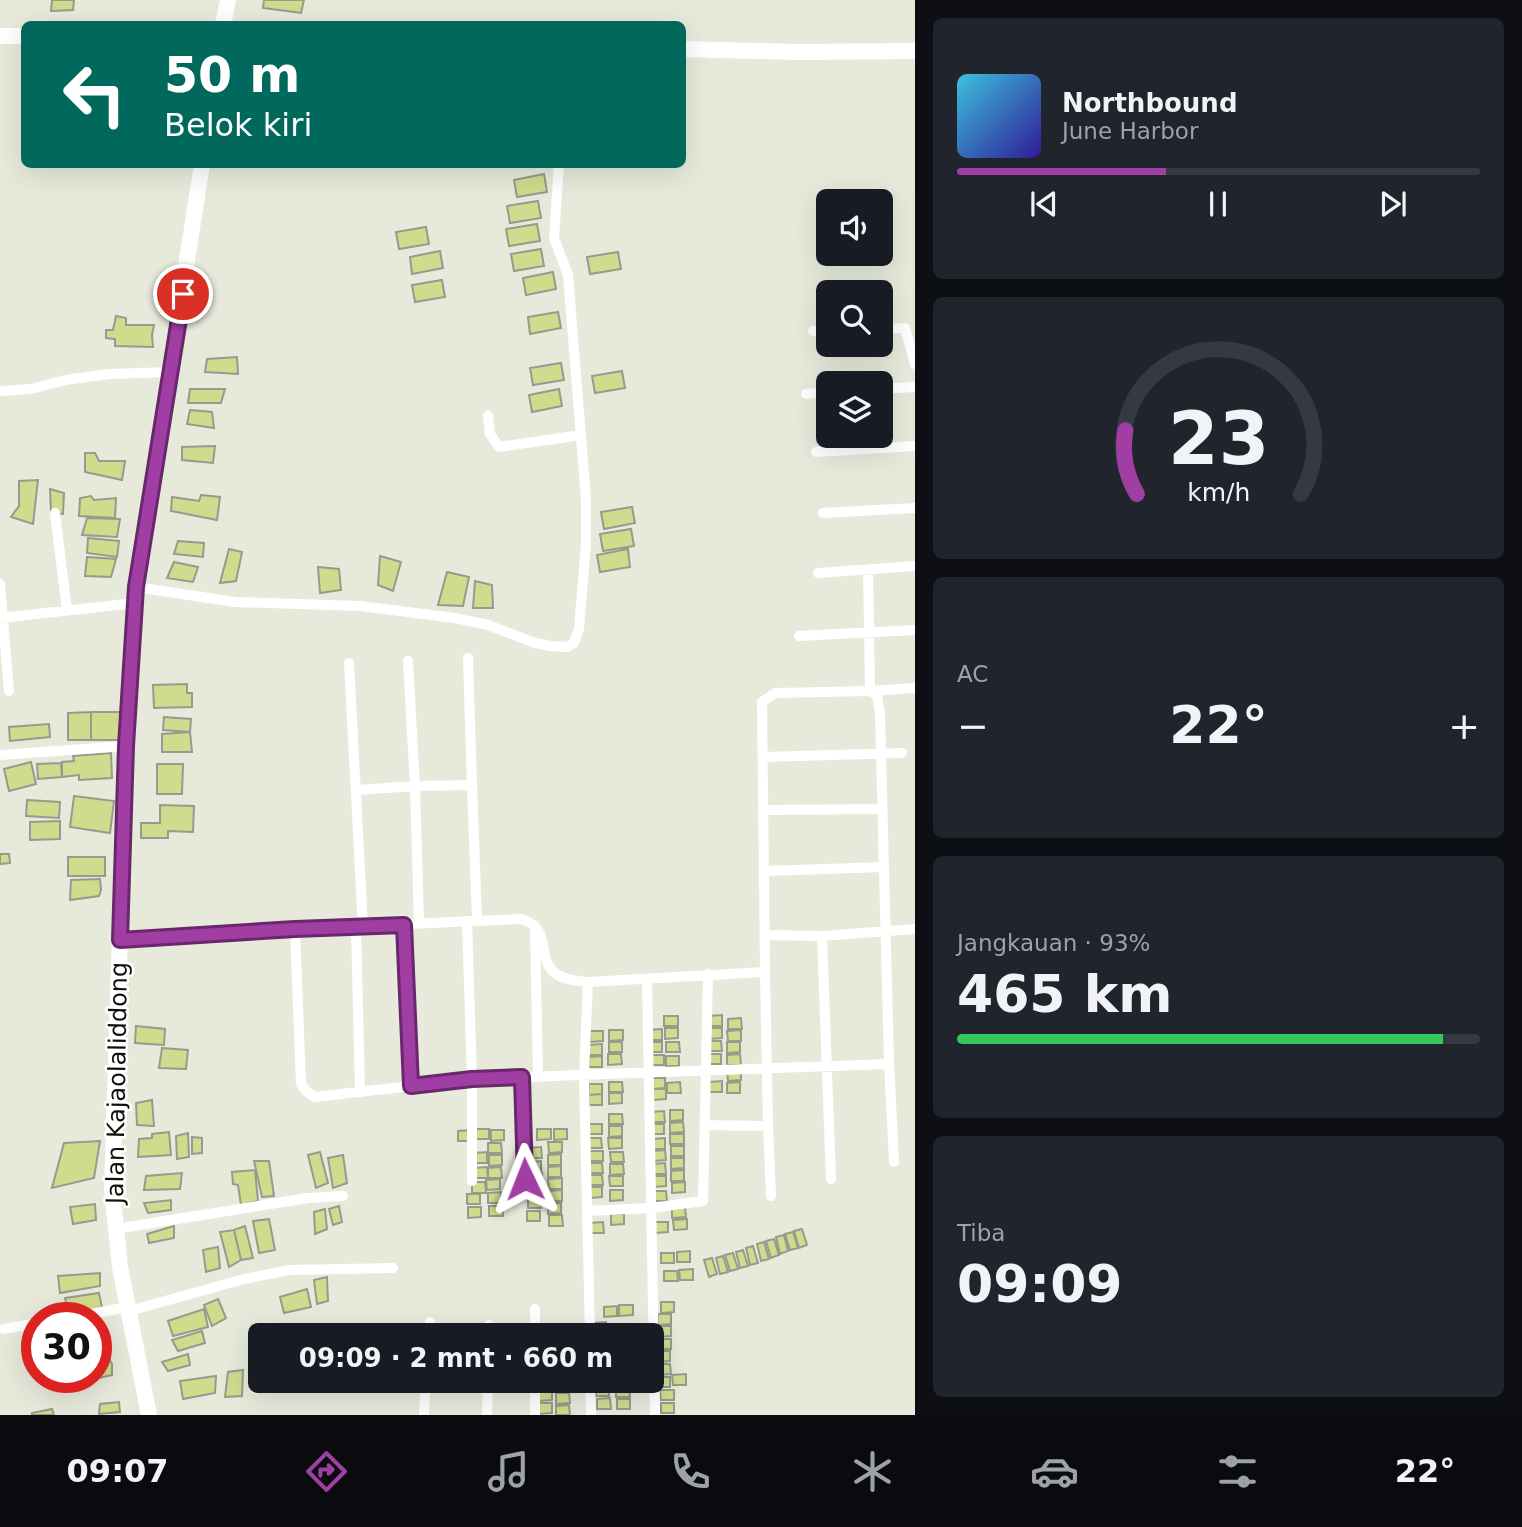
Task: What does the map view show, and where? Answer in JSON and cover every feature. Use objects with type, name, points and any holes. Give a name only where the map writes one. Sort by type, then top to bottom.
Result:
[{"type":"street","points":[[224,21],[228,0]]},
{"type":"street","points":[[0,36],[21,36]]},
{"type":"street","points":[[686,49],[915,51]]},
{"type":"street","name":"Jalan Kajaolaliddong","points":[[149,1415],[115,1229],[112,1189],[126,746],[136,595],[201,168]]},
{"type":"street","points":[[2,617],[67,610],[136,595],[235,602],[360,606],[455,618],[488,625],[535,643],[562,648],[570,646],[579,629],[586,543],[586,499],[568,275],[554,238],[559,168]]},
{"type":"street","points":[[893,328],[905,328],[915,364]]},
{"type":"street","points":[[0,391],[31,389],[65,380],[109,374],[171,372]]},
{"type":"street","points":[[893,388],[915,387]]},
{"type":"street","points":[[806,394],[816,393]]},
{"type":"street","points":[[488,416],[490,434],[499,447],[581,435]]},
{"type":"street","points":[[816,452],[915,446]]},
{"type":"street","points":[[823,513],[915,508]]},
{"type":"street","points":[[55,513],[67,610]]},
{"type":"street","points":[[818,573],[915,566]]},
{"type":"street","points":[[868,569],[870,691]]},
{"type":"street","points":[[0,584],[9,691]]},
{"type":"street","points":[[799,636],[915,630]]},
{"type":"street","points":[[468,658],[472,785],[472,1181]]},
{"type":"street","points":[[408,661],[419,924]]},
{"type":"street","points":[[349,663],[356,790],[360,1092]]},
{"type":"street","points":[[771,1196],[762,702],[775,693],[915,688]]},
{"type":"street","points":[[870,691],[877,695],[880,714],[894,1162]]},
{"type":"street","points":[[0,755],[126,746]]},
{"type":"street","points":[[763,757],[902,753]]},
{"type":"street","points":[[356,790],[472,785]]},
{"type":"street","points":[[764,810],[883,809]]},
{"type":"street","points":[[765,871],[884,867]]},
{"type":"street","points":[[120,940],[521,919],[535,926],[542,936],[548,962],[554,972],[566,979],[588,982],[765,972]]},
{"type":"street","points":[[404,925],[411,1086]]},
{"type":"street","points":[[535,926],[538,1077]]},
{"type":"street","points":[[295,929],[301,1084],[315,1097],[472,1079],[889,1064]]},
{"type":"street","points":[[765,935],[822,936],[915,929]]},
{"type":"street","points":[[822,936],[831,1179]]},
{"type":"street","points":[[587,1211],[651,1208],[704,1201],[708,974]]},
{"type":"street","points":[[647,979],[655,1415]]},
{"type":"street","points":[[588,982],[584,1076],[590,1323]]},
{"type":"street","points":[[522,1077],[525,1179]]},
{"type":"street","points":[[705,1125],[768,1126]]},
{"type":"street","points":[[115,1229],[308,1198],[343,1195]]},
{"type":"street","points":[[112,1312],[289,1270],[393,1268]]},
{"type":"street","points":[[535,1309],[535,1323]]},
{"type":"street","points":[[5,1329],[21,1326]]},
{"type":"street","points":[[424,1415],[425,1393]]},
{"type":"street","points":[[487,1415],[488,1393]]},
{"type":"street","points":[[535,1393],[535,1415]]},
{"type":"street","points":[[590,1393],[591,1415]]},
{"type":"building","points":[[52,0],[74,0],[73,10],[51,11]]},
{"type":"building","points":[[264,0],[304,0],[301,13],[263,8]]},
{"type":"building","points":[[544,174],[547,192],[517,197],[514,180]]},
{"type":"building","points":[[538,201],[541,218],[510,223],[507,206]]},
{"type":"building","points":[[537,224],[540,241],[509,246],[506,229]]},
{"type":"building","points":[[426,227],[429,244],[399,249],[396,232]]},
{"type":"building","points":[[541,249],[544,266],[514,271],[511,254]]},
{"type":"building","points":[[440,251],[443,268],[412,274],[410,257]]},
{"type":"building","points":[[618,252],[621,269],[590,274],[587,257]]},
{"type":"building","points":[[553,272],[556,289],[526,295],[523,278]]},
{"type":"building","points":[[442,280],[445,297],[415,302],[412,285]]},
{"type":"building","points":[[558,312],[561,328],[530,334],[528,317]]},
{"type":"building","points":[[116,316],[126,318],[126,325],[154,325],[153,347],[115,346],[115,339],[106,338],[106,330],[113,330]]},
{"type":"building","points":[[237,357],[238,374],[205,372],[207,359]]},
{"type":"building","points":[[561,363],[564,380],[533,385],[530,368]]},
{"type":"building","points":[[622,371],[625,388],[595,393],[592,376]]},
{"type":"building","points":[[190,389],[225,389],[221,403],[188,403]]},
{"type":"building","points":[[559,389],[562,406],[532,412],[529,395]]},
{"type":"building","points":[[190,410],[212,412],[214,428],[187,424]]},
{"type":"building","points":[[215,446],[213,463],[182,460],[182,447]]},
{"type":"building","points":[[85,453],[95,453],[99,461],[125,461],[122,480],[85,472]]},
{"type":"building","points":[[38,480],[33,524],[11,517],[19,506],[19,481]]},
{"type":"building","points":[[50,489],[64,493],[63,514],[51,513]]},
{"type":"building","points":[[201,495],[220,497],[217,520],[171,511],[172,497],[199,501]]},
{"type":"building","points":[[91,496],[94,500],[116,498],[115,518],[79,516],[80,498]]},
{"type":"building","points":[[632,507],[635,523],[604,529],[601,512]]},
{"type":"building","points":[[87,518],[120,519],[117,537],[82,535]]},
{"type":"building","points":[[631,529],[634,546],[603,551],[600,534]]},
{"type":"building","points":[[88,538],[119,541],[117,557],[87,553]]},
{"type":"building","points":[[178,541],[204,543],[203,557],[174,554]]},
{"type":"building","points":[[229,549],[242,552],[236,581],[220,583]]},
{"type":"building","points":[[628,549],[630,567],[600,572],[597,555]]},
{"type":"building","points":[[380,556],[401,562],[393,591],[378,585]]},
{"type":"building","points":[[87,557],[116,559],[111,577],[85,576]]},
{"type":"building","points":[[174,562],[198,567],[193,582],[167,578]]},
{"type":"building","points":[[318,567],[339,569],[341,590],[320,593]]},
{"type":"building","points":[[447,572],[469,577],[463,606],[438,605]]},
{"type":"building","points":[[475,581],[492,585],[493,608],[473,608]]},
{"type":"building","points":[[187,684],[187,693],[192,693],[192,707],[154,708],[153,685]]},
{"type":"building","points":[[91,712],[120,712],[120,740],[91,740]]},
{"type":"building","points":[[91,712],[91,740],[68,740],[68,713]]},
{"type":"building","points":[[164,717],[191,719],[190,732],[163,730]]},
{"type":"building","points":[[49,724],[50,737],[10,741],[9,727]]},
{"type":"building","points":[[190,732],[192,752],[162,752],[162,734]]},
{"type":"building","points":[[111,753],[112,778],[79,780],[79,775],[62,777],[62,762],[74,761],[73,756]]},
{"type":"building","points":[[31,762],[36,784],[9,791],[4,769]]},
{"type":"building","points":[[61,763],[62,777],[38,779],[37,764]]},
{"type":"building","points":[[157,764],[183,764],[182,794],[157,794]]},
{"type":"building","points":[[74,796],[114,801],[110,833],[70,827]]},
{"type":"building","points":[[27,800],[60,802],[59,818],[26,816]]},
{"type":"building","points":[[160,805],[194,806],[193,832],[168,831],[168,838],[141,838],[141,823],[160,823]]},
{"type":"building","points":[[60,821],[60,839],[30,840],[30,822]]},
{"type":"building","points":[[0,854],[9,854],[10,863],[0,864]]},
{"type":"building","points":[[68,857],[105,857],[105,876],[68,876]]},
{"type":"building","points":[[100,879],[99,896],[70,900],[71,880]]},
{"type":"building","points":[[722,1015],[722,1026],[709,1026],[708,1016]]},
{"type":"building","points":[[664,1016],[678,1016],[678,1026],[664,1026]]},
{"type":"building","points":[[741,1018],[742,1029],[728,1029],[728,1019]]},
{"type":"building","points":[[136,1026],[165,1029],[164,1045],[135,1043]]},
{"type":"building","points":[[665,1028],[678,1028],[678,1038],[665,1039]]},
{"type":"building","points":[[708,1028],[722,1028],[722,1038],[709,1039]]},
{"type":"building","points":[[662,1029],[662,1040],[649,1040],[648,1030]]},
{"type":"building","points":[[609,1030],[623,1030],[623,1040],[609,1041]]},
{"type":"building","points":[[741,1030],[741,1041],[728,1041],[727,1031]]},
{"type":"building","points":[[590,1031],[603,1031],[603,1041],[590,1042]]},
{"type":"building","points":[[708,1041],[721,1041],[722,1051],[708,1051]]},
{"type":"building","points":[[609,1042],[622,1042],[622,1052],[609,1052]]},
{"type":"building","points":[[649,1042],[662,1042],[662,1052],[649,1052]]},
{"type":"building","points":[[666,1042],[679,1042],[680,1052],[666,1052]]},
{"type":"building","points":[[727,1042],[740,1042],[740,1052],[727,1053]]},
{"type":"building","points":[[602,1044],[602,1055],[589,1055],[589,1045]]},
{"type":"building","points":[[162,1048],[188,1050],[186,1069],[159,1068]]},
{"type":"building","points":[[608,1054],[621,1054],[622,1064],[608,1065]]},
{"type":"building","points":[[708,1054],[721,1054],[721,1064],[708,1064]]},
{"type":"building","points":[[740,1054],[741,1065],[727,1065],[727,1055]]},
{"type":"building","points":[[651,1055],[664,1055],[664,1065],[651,1065]]},
{"type":"building","points":[[602,1056],[602,1067],[589,1067],[589,1057]]},
{"type":"building","points":[[666,1056],[679,1056],[679,1066],[666,1066]]},
{"type":"building","points":[[727,1070],[741,1070],[741,1080],[728,1081]]},
{"type":"building","points":[[652,1078],[665,1078],[665,1088],[652,1089]]},
{"type":"building","points":[[722,1081],[722,1092],[709,1092],[709,1082]]},
{"type":"building","points":[[609,1082],[622,1082],[623,1092],[609,1092]]},
{"type":"building","points":[[680,1082],[681,1093],[667,1093],[667,1083]]},
{"type":"building","points":[[740,1082],[740,1093],[727,1093],[727,1083]]},
{"type":"building","points":[[589,1084],[602,1084],[602,1094],[589,1095]]},
{"type":"building","points":[[653,1089],[666,1089],[666,1099],[653,1100]]},
{"type":"building","points":[[609,1093],[622,1093],[622,1103],[609,1104]]},
{"type":"building","points":[[602,1094],[602,1105],[589,1105],[589,1095]]},
{"type":"building","points":[[152,1100],[154,1126],[137,1125],[136,1103]]},
{"type":"building","points":[[670,1110],[683,1110],[683,1120],[670,1121]]},
{"type":"building","points":[[664,1111],[665,1122],[651,1122],[651,1112]]},
{"type":"building","points":[[609,1114],[622,1114],[623,1124],[609,1124]]},
{"type":"building","points":[[683,1122],[684,1132],[670,1133],[670,1123]]},
{"type":"building","points":[[589,1124],[602,1124],[602,1134],[589,1134]]},
{"type":"building","points":[[650,1124],[664,1124],[664,1134],[651,1134]]},
{"type":"building","points":[[609,1126],[622,1126],[622,1136],[609,1137]]},
{"type":"building","points":[[475,1129],[489,1129],[489,1139],[476,1139]]},
{"type":"building","points":[[537,1129],[551,1129],[551,1139],[537,1140]]},
{"type":"building","points":[[554,1129],[567,1129],[567,1139],[554,1140]]},
{"type":"building","points":[[471,1130],[471,1141],[458,1141],[458,1131]]},
{"type":"building","points":[[491,1130],[504,1130],[504,1140],[491,1141]]},
{"type":"building","points":[[169,1132],[171,1155],[138,1157],[139,1139]]},
{"type":"building","points":[[188,1133],[189,1157],[177,1159],[176,1136]]},
{"type":"building","points":[[670,1134],[684,1134],[684,1144],[670,1144]]},
{"type":"building","points":[[192,1137],[202,1138],[202,1153],[192,1154]]},
{"type":"building","points":[[588,1138],[601,1138],[602,1148],[588,1148]]},
{"type":"building","points":[[608,1138],[622,1138],[622,1148],[609,1149]]},
{"type":"building","points":[[665,1138],[665,1149],[652,1149],[652,1139]]},
{"type":"building","points":[[100,1141],[94,1178],[52,1188],[64,1143]]},
{"type":"building","points":[[548,1142],[562,1142],[562,1152],[549,1153]]},
{"type":"building","points":[[488,1143],[501,1143],[502,1153],[488,1153]]},
{"type":"building","points":[[671,1146],[684,1146],[684,1156],[671,1156]]},
{"type":"building","points":[[541,1147],[542,1158],[528,1158],[528,1148]]},
{"type":"building","points":[[665,1150],[666,1160],[652,1161],[652,1151]]},
{"type":"building","points":[[589,1151],[603,1151],[603,1161],[590,1161]]},
{"type":"building","points":[[320,1152],[328,1183],[316,1188],[308,1155]]},
{"type":"building","points":[[487,1152],[487,1163],[473,1163],[473,1153]]},
{"type":"building","points":[[610,1152],[623,1152],[624,1162],[611,1162]]},
{"type":"building","points":[[561,1154],[561,1165],[548,1165],[548,1155]]},
{"type":"building","points":[[343,1155],[347,1183],[333,1188],[328,1158]]},
{"type":"building","points":[[489,1155],[502,1155],[502,1165],[489,1166]]},
{"type":"building","points":[[671,1158],[684,1158],[684,1168],[671,1169]]},
{"type":"building","points":[[254,1161],[269,1161],[274,1196],[262,1197]]},
{"type":"building","points":[[541,1161],[541,1172],[527,1172],[527,1162]]},
{"type":"building","points":[[589,1163],[602,1163],[603,1173],[589,1173]]},
{"type":"building","points":[[665,1163],[666,1174],[652,1174],[652,1164]]},
{"type":"building","points":[[610,1164],[623,1164],[624,1174],[610,1175]]},
{"type":"building","points":[[561,1166],[561,1177],[548,1177],[548,1167]]},
{"type":"building","points":[[487,1167],[488,1178],[474,1178],[474,1168]]},
{"type":"building","points":[[501,1167],[502,1178],[488,1178],[488,1168]]},
{"type":"building","points":[[255,1170],[258,1201],[241,1205],[238,1185],[233,1184],[232,1172]]},
{"type":"building","points":[[684,1170],[684,1181],[671,1181],[671,1171]]},
{"type":"building","points":[[182,1173],[180,1189],[144,1190],[146,1176]]},
{"type":"building","points":[[528,1173],[542,1173],[542,1183],[528,1184]]},
{"type":"building","points":[[589,1175],[602,1175],[603,1185],[589,1185]]},
{"type":"building","points":[[609,1176],[623,1176],[623,1186],[610,1186]]},
{"type":"building","points":[[652,1176],[666,1176],[666,1186],[653,1187]]},
{"type":"building","points":[[562,1178],[562,1189],[549,1189],[548,1179]]},
{"type":"building","points":[[500,1179],[500,1189],[487,1190],[486,1180]]},
{"type":"building","points":[[472,1182],[485,1182],[486,1193],[472,1193]]},
{"type":"building","points":[[685,1182],[685,1192],[672,1193],[672,1183]]},
{"type":"building","points":[[527,1185],[540,1185],[541,1195],[527,1196]]},
{"type":"building","points":[[589,1187],[602,1187],[602,1197],[589,1198]]},
{"type":"building","points":[[562,1190],[562,1201],[549,1201],[549,1191]]},
{"type":"building","points":[[610,1190],[623,1190],[623,1200],[610,1201]]},
{"type":"building","points":[[653,1191],[666,1191],[667,1201],[653,1201]]},
{"type":"building","points":[[501,1192],[501,1203],[488,1203],[488,1193]]},
{"type":"building","points":[[467,1194],[480,1194],[480,1204],[467,1204]]},
{"type":"building","points":[[541,1197],[541,1208],[528,1208],[528,1198]]},
{"type":"building","points":[[171,1200],[171,1210],[148,1213],[144,1203]]},
{"type":"building","points":[[548,1203],[561,1203],[561,1213],[548,1214]]},
{"type":"building","points":[[95,1204],[96,1220],[73,1224],[70,1207]]},
{"type":"building","points":[[339,1206],[342,1222],[333,1225],[329,1209]]},
{"type":"building","points":[[489,1206],[503,1206],[503,1216],[489,1216]]},
{"type":"building","points":[[468,1207],[481,1207],[481,1217],[468,1218]]},
{"type":"building","points":[[672,1207],[685,1207],[686,1217],[672,1218]]},
{"type":"building","points":[[325,1209],[327,1229],[315,1234],[314,1212]]},
{"type":"building","points":[[527,1211],[540,1211],[540,1221],[527,1221]]},
{"type":"building","points":[[611,1214],[624,1214],[624,1224],[611,1225]]},
{"type":"building","points":[[549,1215],[562,1215],[563,1226],[549,1226]]},
{"type":"building","points":[[269,1219],[275,1250],[259,1253],[253,1221]]},
{"type":"building","points":[[687,1219],[687,1229],[674,1230],[673,1220]]},
{"type":"building","points":[[603,1222],[604,1233],[590,1233],[590,1223]]},
{"type":"building","points":[[654,1222],[668,1222],[668,1232],[655,1233]]},
{"type":"building","points":[[174,1226],[174,1238],[149,1243],[147,1234]]},
{"type":"building","points":[[245,1226],[253,1258],[241,1260],[234,1230]]},
{"type":"building","points":[[802,1229],[807,1245],[799,1248],[794,1231]]},
{"type":"building","points":[[234,1230],[241,1260],[229,1267],[220,1232]]},
{"type":"building","points":[[793,1232],[798,1248],[790,1250],[785,1234]]},
{"type":"building","points":[[784,1235],[788,1251],[780,1254],[776,1237]]},
{"type":"building","points":[[774,1239],[779,1255],[771,1258],[766,1241]]},
{"type":"building","points":[[764,1242],[769,1259],[761,1261],[757,1244]]},
{"type":"building","points":[[753,1246],[758,1263],[750,1265],[746,1248]]},
{"type":"building","points":[[218,1247],[220,1268],[206,1272],[203,1250]]},
{"type":"building","points":[[743,1250],[748,1266],[740,1268],[736,1252]]},
{"type":"building","points":[[690,1251],[690,1262],[677,1262],[677,1252]]},
{"type":"building","points":[[661,1253],[674,1253],[674,1263],[661,1263]]},
{"type":"building","points":[[733,1253],[738,1269],[730,1271],[725,1255]]},
{"type":"building","points":[[723,1256],[728,1272],[720,1274],[716,1258]]},
{"type":"building","points":[[712,1258],[717,1274],[709,1277],[704,1260]]},
{"type":"building","points":[[693,1269],[693,1280],[680,1280],[679,1270]]},
{"type":"building","points":[[664,1271],[677,1271],[678,1281],[664,1281]]},
{"type":"building","points":[[100,1273],[100,1286],[60,1293],[58,1276]]},
{"type":"building","points":[[327,1277],[328,1301],[317,1304],[314,1280]]},
{"type":"building","points":[[307,1289],[311,1307],[284,1313],[280,1297]]},
{"type":"building","points":[[99,1293],[101,1302],[66,1302],[65,1298]]},
{"type":"building","points":[[218,1299],[226,1318],[212,1326],[204,1305]]},
{"type":"building","points":[[661,1302],[674,1302],[674,1312],[661,1313]]},
{"type":"building","points":[[619,1305],[633,1305],[633,1315],[619,1316]]},
{"type":"building","points":[[617,1306],[617,1316],[604,1317],[604,1307]]},
{"type":"building","points":[[204,1309],[208,1327],[173,1336],[168,1321]]},
{"type":"building","points":[[658,1314],[671,1314],[671,1324],[658,1323]]},
{"type":"building","points":[[664,1326],[671,1326],[671,1336],[664,1337]]},
{"type":"building","points":[[202,1331],[205,1343],[178,1351],[172,1340]]},
{"type":"building","points":[[664,1339],[671,1339],[671,1349],[664,1349]]},
{"type":"building","points":[[664,1351],[670,1351],[670,1361],[664,1361]]},
{"type":"building","points":[[188,1354],[190,1365],[168,1371],[162,1362]]},
{"type":"building","points":[[664,1364],[670,1364],[671,1374],[664,1374]]},
{"type":"building","points":[[243,1370],[242,1396],[225,1397],[228,1372]]},
{"type":"building","points":[[686,1374],[686,1385],[673,1385],[672,1375]]},
{"type":"building","points":[[216,1376],[215,1393],[183,1399],[180,1381]]},
{"type":"building","points":[[664,1377],[670,1377],[670,1387],[664,1387]]},
{"type":"building","points":[[664,1390],[674,1390],[674,1400],[661,1400],[660,1393],[664,1393]]},
{"type":"building","points":[[538,1393],[552,1393],[552,1400],[539,1401]]},
{"type":"building","points":[[556,1393],[569,1393],[570,1403],[556,1404]]},
{"type":"building","points":[[596,1393],[609,1393],[609,1396],[596,1396]]},
{"type":"building","points":[[616,1393],[630,1393],[630,1397],[616,1397]]},
{"type":"building","points":[[610,1398],[611,1409],[597,1409],[597,1399]]},
{"type":"building","points":[[617,1399],[630,1399],[630,1409],[617,1409]]},
{"type":"building","points":[[119,1402],[120,1412],[99,1414],[100,1404]]},
{"type":"building","points":[[538,1403],[552,1403],[552,1413],[539,1414]]},
{"type":"building","points":[[661,1403],[674,1403],[674,1413],[661,1413]]},
{"type":"building","points":[[569,1405],[570,1415],[556,1415],[556,1406]]},
{"type":"building","points":[[52,1409],[54,1415],[32,1415],[32,1413]]},
{"type":"route","points":[[183,294],[136,587],[126,746],[120,940],[404,925],[411,1086],[522,1077],[525,1179]]}]
